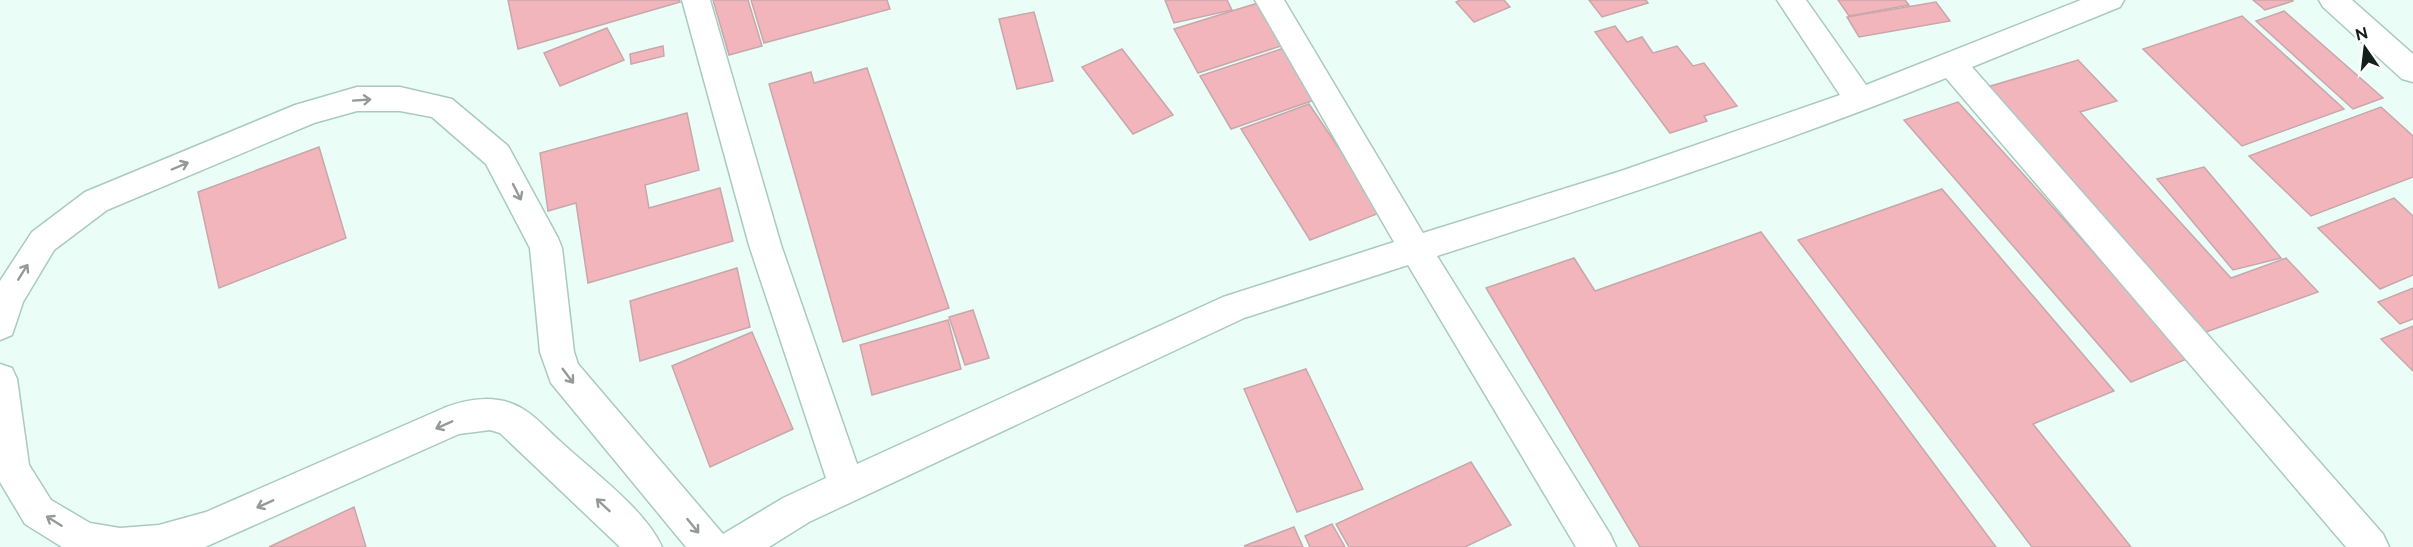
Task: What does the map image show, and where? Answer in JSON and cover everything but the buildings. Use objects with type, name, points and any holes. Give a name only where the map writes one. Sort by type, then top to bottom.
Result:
[{"type":"street","points":[[696,0],[765,244],[847,487]]},
{"type":"street","points":[[1269,0],[1415,249],[1597,547]]},
{"type":"street","points":[[1791,0],[1860,100]]},
{"type":"street","points":[[735,547],[796,510],[1236,307],[1626,182],[1860,100],[2110,0]]},
{"type":"street","points":[[2333,0],[2413,71]]},
{"type":"street","points":[[1952,65],[2370,547]]},
{"type":"street","points":[[0,326],[7,298],[43,241],[96,201],[306,113],[357,99],[400,99],[441,107],[497,154],[546,248],[557,352],[563,372],[710,547]]},
{"type":"street","points":[[0,379],[12,470],[38,512],[84,540],[120,546],[159,543],[210,528],[456,419],[490,414],[511,420],[625,525],[643,547]]}]
